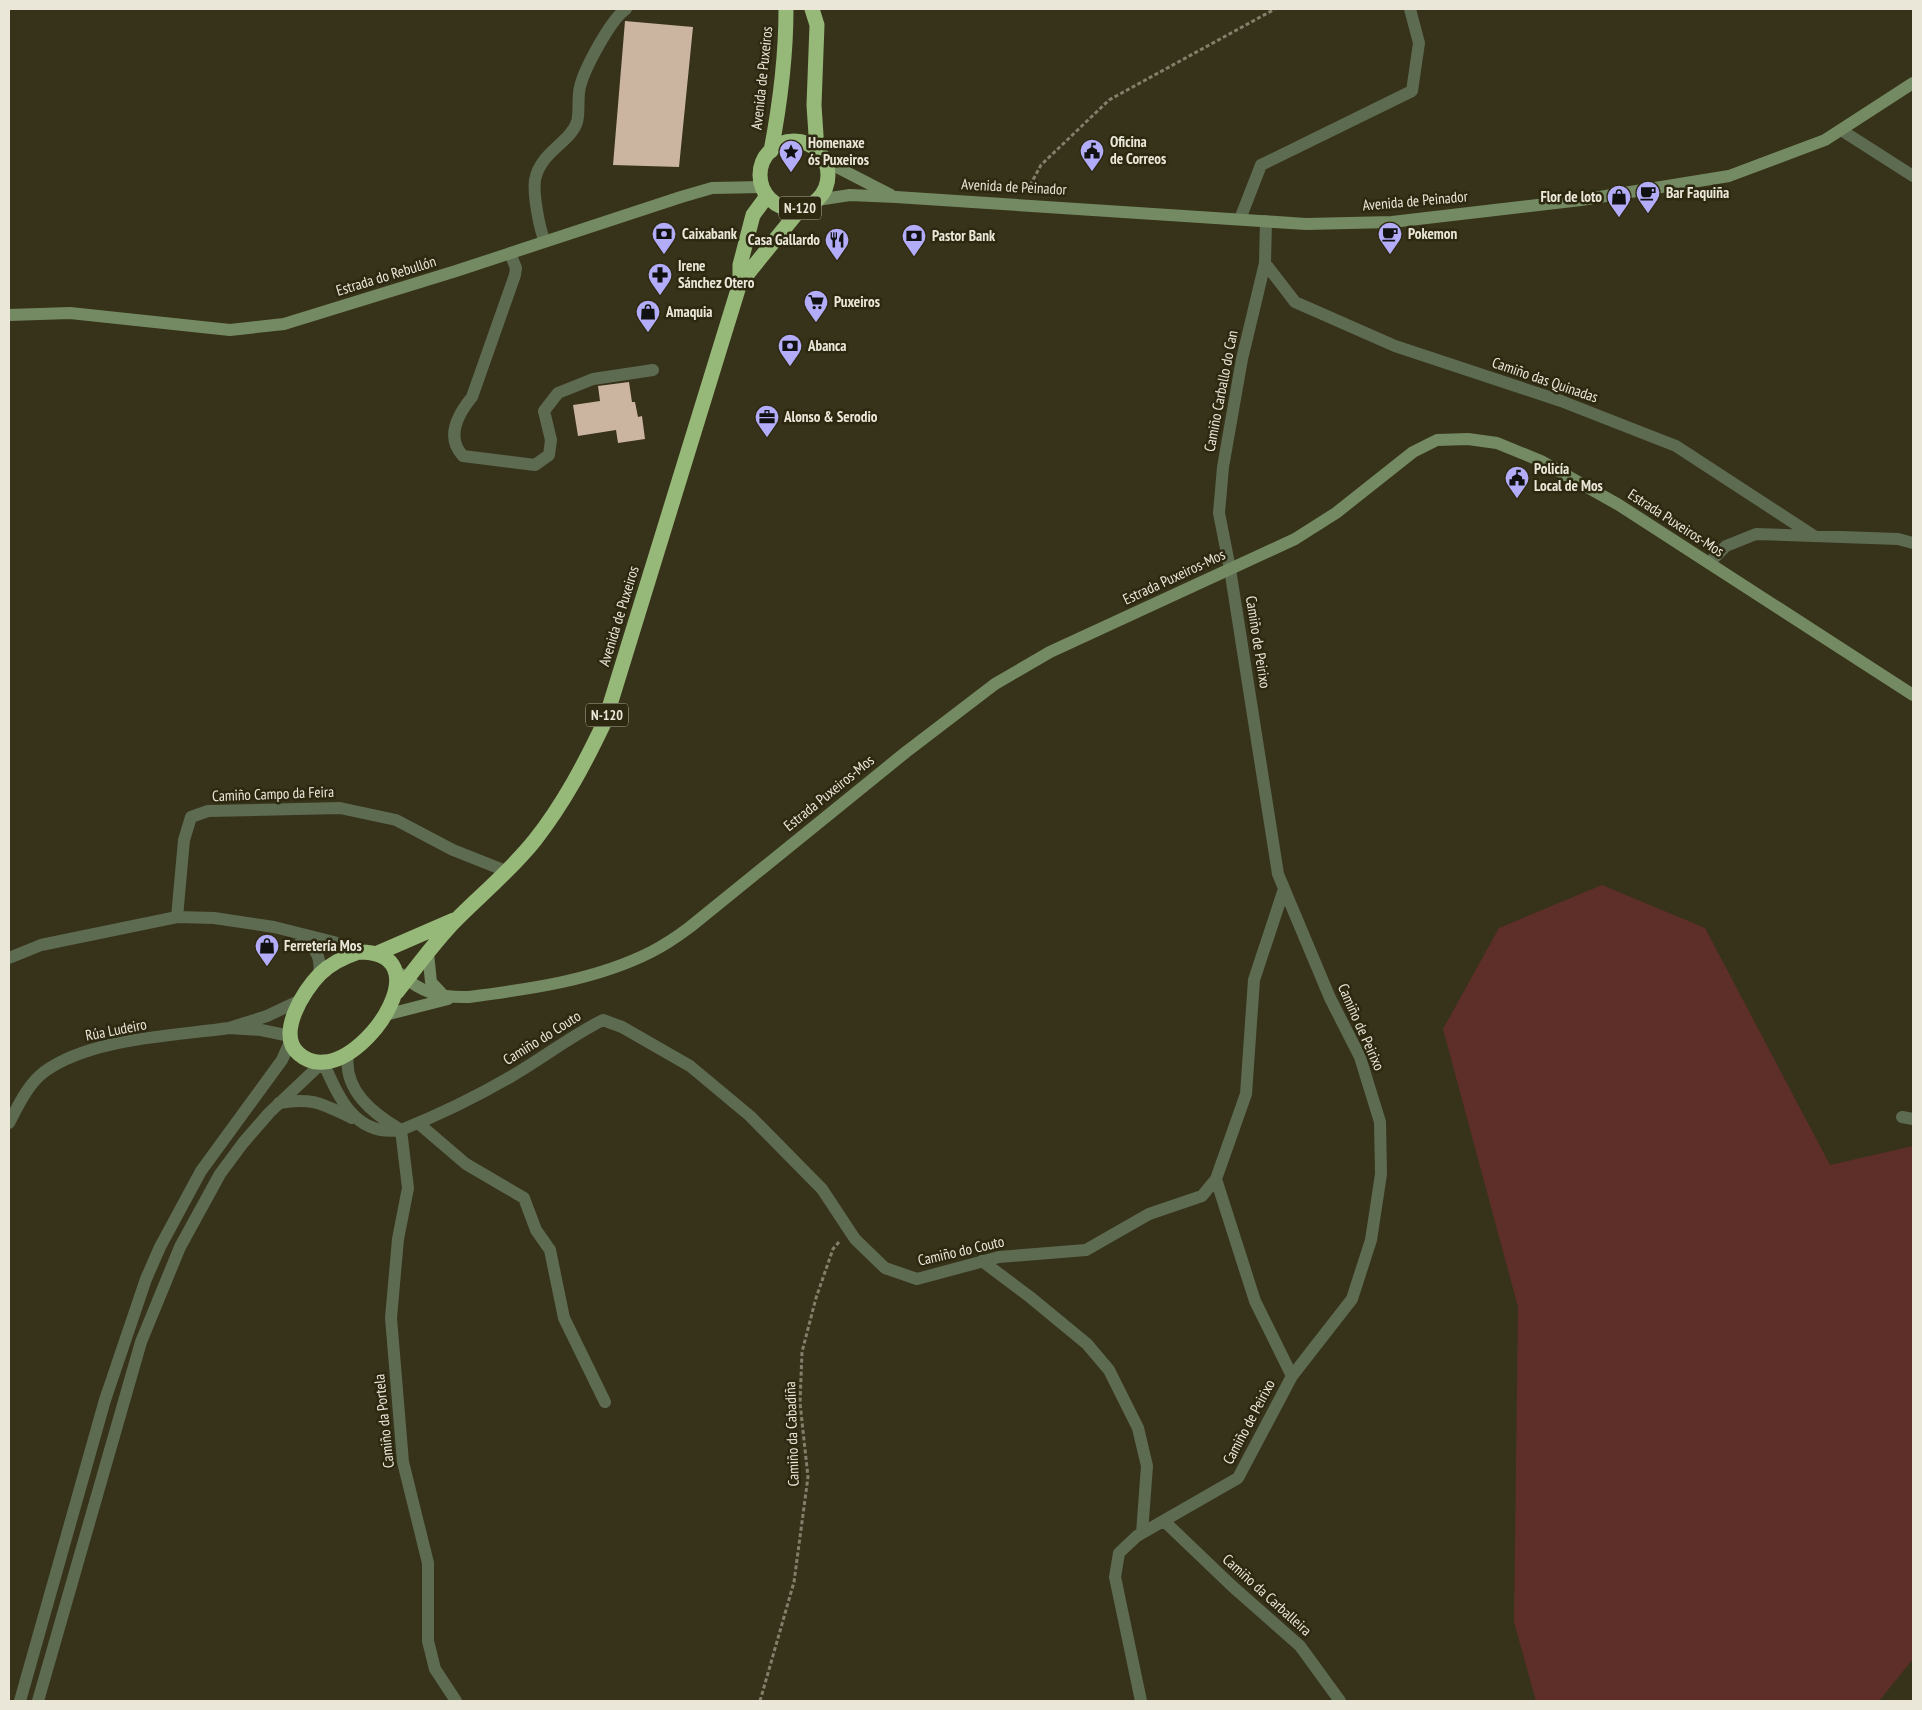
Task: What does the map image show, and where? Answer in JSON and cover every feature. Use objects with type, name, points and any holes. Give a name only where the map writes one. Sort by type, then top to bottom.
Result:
[{"type":"highway","name":"Avenida de Puxeiros","points":[[771,151],[779,111],[784,65],[786,9]]},
{"type":"highway","name":"N-120","points":[[771,151],[761,168],[765,191],[780,206],[801,208],[817,200],[827,186],[828,177],[821,156],[814,106],[817,25],[812,9]]},
{"type":"highway","points":[[771,151],[779,145],[794,142],[808,144],[821,156]]},
{"type":"highway","name":"Avenida de Puxeiros","points":[[397,992],[457,919],[535,841],[564,800],[605,722],[740,283],[740,265],[753,215],[765,191]]},
{"type":"highway","name":"Avenida de Puxeiros","points":[[740,283],[801,208]]},
{"type":"highway","name":"N-120","points":[[378,953],[457,919]]},
{"type":"highway","points":[[359,952],[378,953],[388,958],[393,966],[397,978],[397,992],[376,1028],[348,1054],[334,1061],[323,1062],[303,1058],[294,1050],[290,1039],[295,1013],[301,1000],[319,975],[335,962],[359,952]]},
{"type":"street","points":[[545,241],[539,228],[535,181],[547,154],[568,135],[577,122],[580,87],[594,52],[626,9]]},
{"type":"street","points":[[1240,218],[1261,165],[1412,91],[1419,43],[1410,9]]},
{"type":"street","name":"Avenida de Peinador","points":[[817,200],[850,195],[1023,204],[1306,224],[1392,222],[1581,200],[1729,176],[1825,140],[1913,83]]},
{"type":"street","points":[[1841,130],[1913,176]]},
{"type":"street","name":"Avenida de Peinador","points":[[821,156],[896,197]]},
{"type":"street","name":"Estrada do Rebullón","points":[[9,315],[28,313],[112,317],[230,330],[258,328],[323,312],[712,188],[765,191]]},
{"type":"street","name":"Camiño Carballo do Can","points":[[1230,569],[1220,513],[1223,467],[1242,359],[1265,263],[1266,221]]},
{"type":"street","points":[[510,253],[516,268],[515,275],[472,397],[460,412],[454,429],[457,450],[463,456],[535,466],[549,454],[551,440],[544,411],[558,393],[592,379],[653,370]]},
{"type":"street","name":"Camiño das Quinadas","points":[[1265,263],[1295,302],[1395,346],[1561,401],[1676,446],[1814,536]]},
{"type":"street","name":"Estrada Puxeiros-Mos","points":[[385,1015],[449,997],[508,992],[566,981],[614,967],[652,952],[690,927],[906,752],[995,684],[1050,652],[1294,539],[1336,513],[1413,452],[1437,440],[1468,439],[1497,443],[1541,461],[1619,505],[1913,695]]},
{"type":"street","points":[[1709,564],[1726,546],[1756,534],[1898,539],[1913,543]]},
{"type":"street","name":"Camiño de Peirixo","points":[[1141,1701],[1115,1577],[1119,1553],[1142,1534],[1238,1478],[1292,1376],[1352,1299],[1371,1240],[1381,1174],[1380,1122],[1360,1057],[1330,998],[1278,874],[1230,569]]},
{"type":"street","name":"Camiño Campo da Feira","points":[[177,917],[184,840],[191,817],[208,811],[340,808],[396,820],[453,850],[506,871]]},
{"type":"street","name":"Camiño do Couto","points":[[323,1062],[346,1107],[360,1121],[379,1131],[401,1130],[512,1076],[578,1033],[603,1020],[622,1027],[690,1066],[745,1112],[822,1189],[855,1239],[885,1268],[917,1280],[999,1257],[1086,1250],[1148,1214],[1202,1196],[1216,1179],[1246,1094],[1254,980],[1284,889]]},
{"type":"street","points":[[9,958],[41,944],[177,917],[246,922],[334,942],[359,952]]},
{"type":"street","points":[[299,935],[316,952],[321,961],[319,975]]},
{"type":"street","points":[[428,953],[431,982],[449,997]]},
{"type":"street","points":[[393,966],[407,980],[426,993],[449,997]]},
{"type":"street","name":"Rúa Ludeiro","points":[[9,1123],[32,1084],[43,1073],[64,1060],[105,1046],[230,1028],[267,1016],[301,1000]]},
{"type":"street","name":"Rúa Ludeiro","points":[[230,1028],[261,1030],[290,1039]]},
{"type":"street","points":[[20,1701],[105,1400],[146,1279],[160,1247],[201,1171],[282,1060],[290,1039]]},
{"type":"street","points":[[348,1054],[346,1071],[350,1083],[375,1112],[401,1130]]},
{"type":"street","points":[[38,1701],[141,1342],[180,1247],[220,1174],[243,1143],[279,1103],[323,1062]]},
{"type":"street","points":[[279,1103],[300,1099],[314,1101],[360,1121]]},
{"type":"street","points":[[418,1123],[466,1164],[524,1198],[536,1230],[550,1250],[564,1318],[605,1402]]},
{"type":"street","name":"Camiño da Portela","points":[[401,1130],[408,1188],[398,1239],[391,1318],[403,1462],[428,1563],[428,1641],[436,1669],[456,1701]]},
{"type":"street","points":[[1216,1179],[1255,1301],[1292,1376]]},
{"type":"street","points":[[982,1261],[1030,1296],[1087,1344],[1109,1370],[1138,1428],[1147,1466],[1142,1534]]},
{"type":"street","name":"Camiño da Carballeira","points":[[1164,1521],[1232,1586],[1300,1646],[1340,1701]]},
{"type":"path","points":[[1023,204],[1029,183],[1041,165],[1109,100],[1275,9]]},
{"type":"path","name":"Camiño da Cabadiña","points":[[760,1701],[794,1582],[808,1477],[800,1403],[802,1352],[816,1298],[833,1249],[849,1230]]},
{"type":"shaded area","points":[[1602,885],[1705,928],[1830,1165],[1913,1146],[1913,1659],[1879,1701],[1536,1701],[1514,1622],[1518,1307],[1443,1029],[1499,928]]},
{"type":"building","points":[[625,21],[693,27],[679,167],[613,165]]},
{"type":"building","points":[[629,382],[632,402],[635,402],[638,417],[642,416],[645,439],[618,443],[616,430],[578,436],[573,405],[600,401],[598,386]]},
{"type":"place","name":"Oficina de Correos","points":[[1092,172]]},
{"type":"place","name":"Homenaxe ós Puxeiros","points":[[791,173]]},
{"type":"place","name":"Bar Faquiña","points":[[1648,214]]},
{"type":"place","name":"Flor de loto","points":[[1619,218]]},
{"type":"place","name":"Caixabank","points":[[664,255]]},
{"type":"place","name":"Pokemon","points":[[1390,255]]},
{"type":"place","name":"Pastor Bank","points":[[914,257]]},
{"type":"place","name":"Casa Gallardo","points":[[837,261]]},
{"type":"place","name":"Irene Sánchez Otero","points":[[660,296]]},
{"type":"place","name":"Puxeiros","points":[[816,323]]},
{"type":"place","name":"Amaquia","points":[[648,333]]},
{"type":"place","name":"Abanca","points":[[790,367]]},
{"type":"place","name":"Alonso & Serodio","points":[[767,438]]},
{"type":"place","name":"Policía Local de Mos","points":[[1517,499]]},
{"type":"place","name":"Ferretería Mos","points":[[267,967]]}]
